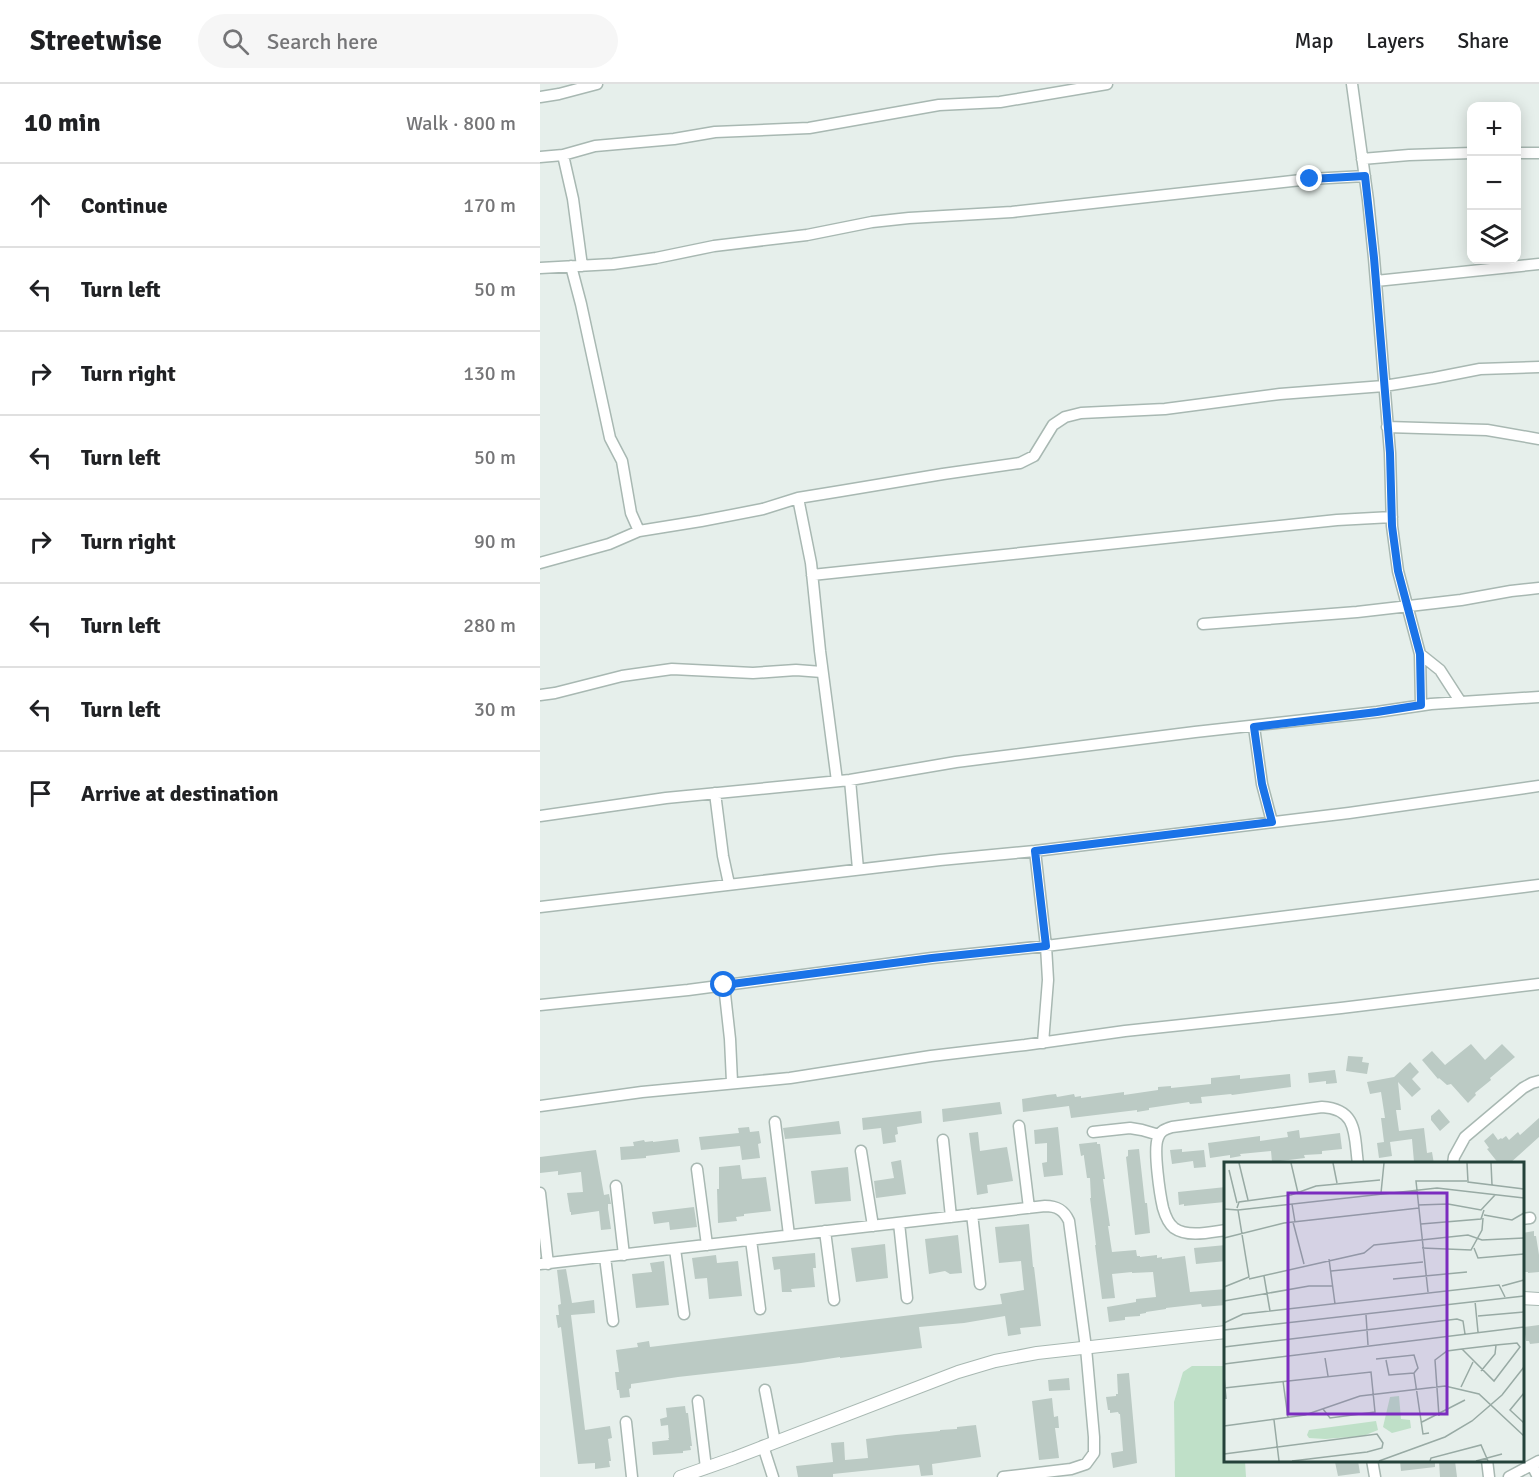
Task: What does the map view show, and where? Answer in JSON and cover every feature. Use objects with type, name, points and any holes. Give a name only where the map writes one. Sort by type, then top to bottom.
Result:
[{"type":"street","points":[[540,96],[559,94],[597,84]]},
{"type":"street","points":[[540,157],[563,155],[596,146],[674,139],[715,132],[810,128],[939,105],[1000,102],[1107,84]]},
{"type":"street","points":[[1352,84],[1376,281],[1388,427],[1392,518],[1398,571],[1420,654],[1421,705]]},
{"type":"street","points":[[1362,159],[1467,153]]},
{"type":"street","points":[[1521,153],[1539,153]]},
{"type":"street","points":[[563,155],[573,199],[576,266],[581,304],[610,438],[622,461],[631,513],[639,531]]},
{"type":"street","points":[[540,268],[613,264],[714,246],[807,235],[873,222],[1012,212],[1299,180],[1365,176]]},
{"type":"street","points":[[1376,281],[1539,264]]},
{"type":"street","points":[[540,563],[609,544],[639,531],[752,511],[798,498],[1020,464],[1034,456],[1053,425],[1065,417],[1081,413],[1166,409],[1280,394],[1384,386],[1479,369],[1539,367]]},
{"type":"street","points":[[1388,427],[1487,430],[1539,438]]},
{"type":"street","points":[[798,498],[811,563],[822,672],[837,781]]},
{"type":"street","points":[[812,575],[1337,520],[1392,518]]},
{"type":"street","points":[[1203,624],[1357,612],[1539,588]]},
{"type":"street","points":[[1420,654],[1440,670],[1460,701]]},
{"type":"street","points":[[540,695],[622,676],[672,669],[753,673],[796,670],[822,672]]},
{"type":"street","points":[[540,816],[715,793],[850,780],[956,762],[1421,705],[1539,697]]},
{"type":"street","points":[[1254,727],[1262,784],[1272,822]]},
{"type":"street","points":[[850,780],[858,869]]},
{"type":"street","points":[[540,907],[1349,813],[1539,786]]},
{"type":"street","points":[[715,793],[729,884]]},
{"type":"street","points":[[1035,851],[1048,980],[1043,1043]]},
{"type":"street","points":[[540,1005],[688,990],[932,958],[1539,885]]},
{"type":"street","points":[[540,1106],[642,1092],[790,1077],[1125,1031],[1539,984]]},
{"type":"street","points":[[724,985],[732,1082]]},
{"type":"street","points":[[1453,1162],[1458,1147],[1465,1137],[1523,1088],[1539,1081]]},
{"type":"street","points":[[1224,1230],[1196,1233],[1173,1228],[1163,1208],[1155,1150],[1159,1135],[1163,1130],[1322,1107],[1333,1108],[1343,1112],[1350,1119],[1358,1162]]},
{"type":"street","points":[[775,1122],[789,1236]]},
{"type":"street","points":[[1019,1126],[1029,1208]]},
{"type":"street","points":[[1093,1132],[1130,1128],[1159,1135]]},
{"type":"street","points":[[942,1140],[951,1217]]},
{"type":"street","points":[[861,1151],[873,1226]]},
{"type":"street","points":[[697,1169],[707,1245]]},
{"type":"street","points":[[616,1186],[624,1255]]},
{"type":"street","points":[[540,1193],[544,1264],[972,1214],[1054,1206],[1061,1209],[1069,1221],[1086,1348],[1094,1453],[1086,1464],[1071,1469],[1003,1477]]},
{"type":"street","points":[[972,1214],[980,1284]]},
{"type":"street","points":[[899,1223],[907,1298]]},
{"type":"street","points":[[825,1231],[834,1300]]},
{"type":"street","points":[[751,1240],[760,1309]]},
{"type":"street","points":[[675,1249],[684,1314]]},
{"type":"street","points":[[605,1257],[613,1321]]},
{"type":"street","points":[[1524,1298],[1539,1299]]},
{"type":"street","points":[[680,1477],[995,1360],[1037,1353],[1224,1332]]},
{"type":"street","points":[[765,1390],[775,1442]]},
{"type":"street","points":[[698,1401],[706,1468]]},
{"type":"street","points":[[626,1422],[632,1477]]},
{"type":"street","points":[[763,1446],[774,1477]]},
{"type":"street","points":[[1372,1462],[1375,1477]]},
{"type":"street","points":[[1487,1462],[1489,1477]]},
{"type":"street","points":[[1509,1477],[1535,1463],[1538,1477]]},
{"type":"green space","points":[[1192,1366],[1224,1366],[1224,1462],[1245,1462],[1246,1477],[1175,1477],[1174,1402],[1183,1372]]},
{"type":"building","points":[[1471,1044],[1485,1060],[1502,1044],[1515,1057],[1490,1078],[1491,1080],[1475,1093],[1476,1095],[1468,1103],[1451,1084],[1447,1085],[1438,1079],[1422,1060],[1432,1051],[1445,1065]]},
{"type":"building","points":[[1348,1056],[1363,1057],[1362,1062],[1369,1063],[1367,1074],[1346,1071]]},
{"type":"building","points":[[1410,1062],[1419,1072],[1412,1079],[1421,1089],[1412,1097],[1398,1082],[1401,1110],[1396,1110],[1399,1131],[1424,1128],[1427,1153],[1432,1152],[1434,1162],[1414,1162],[1412,1139],[1390,1142],[1392,1156],[1379,1158],[1377,1143],[1384,1142],[1381,1118],[1385,1118],[1381,1092],[1370,1094],[1367,1082],[1394,1077]]},
{"type":"building","points":[[1335,1070],[1337,1083],[1326,1084],[1326,1081],[1309,1083],[1308,1073]]},
{"type":"building","points":[[1290,1074],[1291,1087],[1201,1097],[1202,1103],[1190,1104],[1189,1102],[1137,1112],[1137,1110],[1071,1118],[1069,1106],[1023,1112],[1022,1099],[1047,1095],[1056,1094],[1057,1097],[1074,1094],[1075,1097],[1081,1096],[1081,1098],[1124,1092],[1124,1095],[1158,1090],[1158,1087],[1211,1084],[1211,1078],[1240,1075],[1240,1079]]},
{"type":"building","points":[[1000,1102],[1002,1114],[943,1122],[942,1109]]},
{"type":"building","points":[[1439,1109],[1450,1122],[1440,1131],[1431,1120],[1431,1116]]},
{"type":"building","points":[[921,1111],[922,1123],[897,1127],[896,1142],[883,1144],[881,1128],[863,1130],[862,1118]]},
{"type":"building","points":[[1539,1118],[1539,1137],[1511,1162],[1497,1162],[1484,1141],[1493,1133],[1498,1140],[1506,1136],[1509,1140],[1518,1132],[1520,1135]]},
{"type":"building","points":[[839,1121],[841,1134],[785,1139],[783,1128]]},
{"type":"building","points":[[749,1127],[750,1132],[759,1131],[760,1158],[742,1160],[740,1146],[701,1150],[699,1137],[739,1133],[738,1128]]},
{"type":"building","points":[[1058,1127],[1063,1175],[1044,1177],[1042,1163],[1047,1162],[1047,1143],[1035,1144],[1034,1130]]},
{"type":"building","points":[[1299,1130],[1300,1138],[1340,1133],[1342,1149],[1322,1151],[1322,1154],[1304,1155],[1305,1158],[1272,1162],[1271,1151],[1240,1154],[1241,1156],[1230,1158],[1230,1155],[1210,1158],[1208,1143],[1260,1136],[1260,1141],[1288,1137],[1287,1132]]},
{"type":"building","points":[[978,1132],[980,1151],[1007,1147],[1013,1181],[987,1185],[988,1193],[977,1195],[969,1133]]},
{"type":"building","points":[[678,1139],[680,1152],[621,1160],[620,1147],[634,1146],[633,1142]]},
{"type":"building","points":[[1097,1142],[1100,1144],[1112,1252],[1136,1250],[1137,1256],[1157,1255],[1157,1258],[1162,1257],[1162,1259],[1185,1256],[1190,1292],[1224,1289],[1224,1305],[1202,1307],[1201,1304],[1166,1308],[1146,1312],[1140,1316],[1125,1317],[1125,1320],[1109,1322],[1107,1307],[1136,1302],[1136,1299],[1156,1297],[1153,1272],[1112,1274],[1115,1298],[1102,1299],[1090,1198],[1090,1178],[1087,1178],[1084,1155],[1081,1156],[1079,1144]]},
{"type":"building","points":[[1139,1149],[1150,1233],[1135,1235],[1126,1157],[1128,1150]]},
{"type":"building","points":[[1182,1149],[1182,1152],[1204,1150],[1206,1167],[1194,1168],[1193,1161],[1172,1164],[1170,1150]]},
{"type":"building","points":[[596,1150],[604,1195],[609,1194],[611,1204],[608,1204],[608,1209],[611,1229],[601,1230],[599,1211],[571,1215],[567,1193],[583,1192],[581,1172],[558,1175],[558,1171],[540,1173],[540,1157]]},
{"type":"building","points":[[901,1160],[906,1194],[876,1198],[874,1181],[894,1178],[891,1162]]},
{"type":"building","points":[[740,1165],[742,1179],[766,1177],[771,1211],[744,1214],[744,1216],[736,1217],[737,1221],[718,1223],[719,1167]]},
{"type":"building","points":[[848,1167],[851,1201],[815,1204],[811,1171]]},
{"type":"building","points":[[1224,1187],[1224,1202],[1179,1205],[1178,1192]]},
{"type":"building","points":[[694,1207],[697,1227],[670,1230],[669,1222],[654,1224],[652,1212]]},
{"type":"building","points":[[1029,1224],[1041,1326],[1020,1328],[1021,1334],[1008,1336],[1005,1316],[919,1327],[922,1348],[631,1384],[630,1397],[620,1398],[615,1372],[619,1372],[616,1350],[638,1347],[637,1343],[649,1341],[650,1347],[1002,1304],[1000,1294],[1024,1290],[1021,1261],[999,1263],[995,1227]]},
{"type":"building","points":[[1534,1231],[1534,1236],[1536,1236],[1539,1272],[1524,1272],[1524,1233]]},
{"type":"building","points":[[958,1235],[962,1273],[950,1274],[945,1271],[929,1274],[925,1239]]},
{"type":"building","points":[[885,1244],[888,1278],[856,1282],[851,1248]]},
{"type":"building","points":[[1224,1245],[1224,1261],[1196,1264],[1194,1248]]},
{"type":"building","points":[[815,1253],[816,1268],[813,1268],[815,1287],[782,1292],[780,1269],[774,1270],[772,1257]]},
{"type":"building","points":[[716,1255],[717,1263],[738,1261],[742,1296],[709,1299],[707,1278],[695,1279],[692,1258]]},
{"type":"building","points":[[664,1261],[669,1305],[636,1308],[632,1274],[652,1272],[650,1263]]},
{"type":"building","points":[[566,1269],[572,1303],[594,1300],[595,1313],[571,1315],[585,1430],[610,1426],[612,1438],[608,1439],[610,1467],[595,1469],[595,1463],[578,1464],[561,1327],[558,1328],[556,1315],[559,1315],[558,1305],[561,1304],[557,1270]]},
{"type":"building","points":[[1539,1325],[1539,1343],[1530,1344],[1526,1341],[1524,1327]]},
{"type":"building","points":[[1129,1373],[1137,1463],[1113,1468],[1111,1453],[1123,1451],[1120,1414],[1110,1413],[1106,1397],[1118,1394],[1117,1374]]},
{"type":"building","points":[[1069,1378],[1070,1390],[1049,1391],[1048,1380]]},
{"type":"building","points":[[1052,1398],[1054,1417],[1058,1416],[1059,1428],[1055,1428],[1059,1458],[1039,1460],[1032,1401]]},
{"type":"building","points":[[685,1406],[686,1413],[688,1413],[691,1450],[683,1451],[683,1453],[653,1455],[652,1442],[669,1440],[668,1425],[661,1426],[660,1419],[667,1417],[666,1408]]},
{"type":"building","points":[[976,1425],[981,1457],[932,1464],[933,1475],[921,1476],[919,1465],[833,1474],[833,1477],[798,1477],[796,1466],[833,1462],[831,1443],[844,1442],[845,1460],[868,1458],[866,1439]]},
{"type":"building","points":[[1335,1462],[1358,1462],[1360,1473],[1338,1476]]},
{"type":"building","points":[[1400,1462],[1435,1462],[1435,1467],[1401,1471]]},
{"type":"building","points":[[1439,1462],[1455,1462],[1457,1477],[1440,1477]]},
{"type":"route","points":[[724,985],[1046,946],[1035,851],[1272,822],[1262,784],[1254,727],[1421,705],[1420,654],[1398,571],[1392,526],[1390,453],[1365,176],[1310,179]]}]
